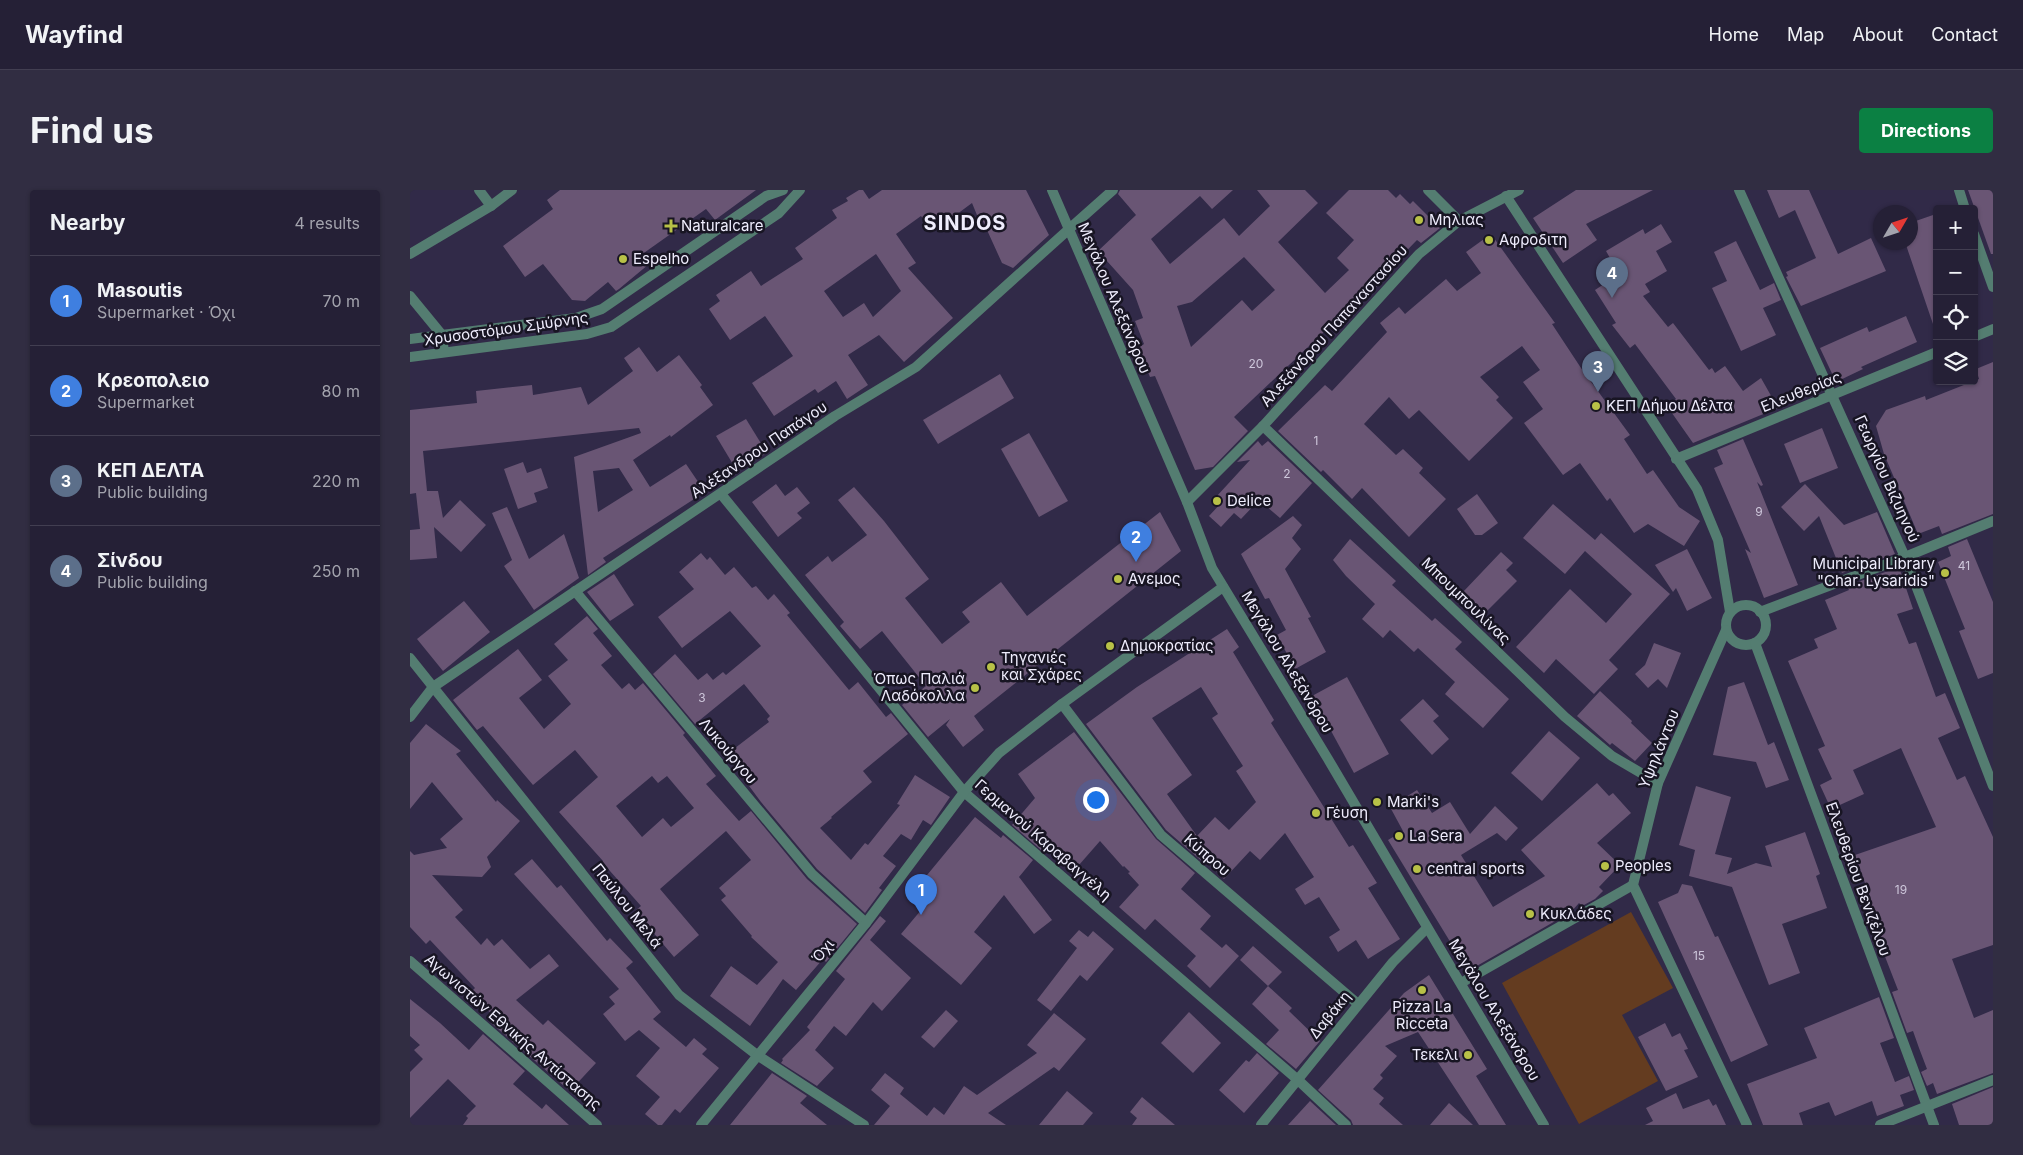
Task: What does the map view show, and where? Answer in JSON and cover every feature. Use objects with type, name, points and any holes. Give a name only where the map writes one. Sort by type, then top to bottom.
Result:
[{"type":"street","points":[[479,190],[491,206]]},
{"type":"street","points":[[410,254],[491,206],[512,190]]},
{"type":"street","name":"Χρυσοστόμου Σμύρνης","points":[[410,339],[576,318],[602,309],[766,196],[782,190]]},
{"type":"street","name":"Χρυσοστόμου Σμύρνης","points":[[410,357],[587,334],[610,327],[779,213],[800,190]]},
{"type":"street","name":"Μεγάλου Αλεξάνδρου","points":[[1052,190],[1204,548],[1223,587],[1328,759],[1544,1125]]},
{"type":"street","name":"Αλέξανδρου Παπάγου","points":[[410,717],[433,687],[835,416],[916,367],[1113,190]]},
{"type":"street","points":[[1428,190],[1459,222]]},
{"type":"street","name":"Αλεξάνδρου Παπαναστασίου","points":[[1186,502],[1263,426],[1419,254],[1459,222],[1519,190]]},
{"type":"street","name":"Γεωργίου Βιζυηνού","points":[[1739,190],[1905,557],[1993,786]]},
{"type":"street","points":[[1959,190],[1964,205]]},
{"type":"street","points":[[1506,196],[1697,489],[1718,540],[1730,612],[1726,622],[1728,635],[1737,643],[1743,645],[1755,643],[1762,636],[1766,628],[1765,619],[1755,607],[1742,605],[1730,612]]},
{"type":"street","points":[[1978,245],[1993,287]]},
{"type":"street","points":[[410,296],[442,335],[444,352]]},
{"type":"street","points":[[1978,335],[1993,329]]},
{"type":"street","name":"Ελευθερίας","points":[[1676,459],[1933,354]]},
{"type":"street","name":"Μπουμπουλίνας","points":[[1263,426],[1565,717],[1612,756],[1658,783]]},
{"type":"street","name":"Γερμανού Καραβαγγέλη","points":[[721,494],[964,792],[1298,1080],[1346,1125]]},
{"type":"street","points":[[1760,612],[1905,557],[1993,521]]},
{"type":"street","points":[[964,792],[999,753],[1062,704],[1223,587]]},
{"type":"street","name":"Λυκούργου","points":[[575,591],[812,874],[866,923]]},
{"type":"street","name":"Υψηλάντου","points":[[1633,885],[1658,783],[1726,630]]},
{"type":"street","name":"Ελευθερίου Βενιζέλου","points":[[1755,643],[1934,1125]]},
{"type":"street","name":"Παύλου Μελά","points":[[410,658],[679,995],[757,1055],[864,1125]]},
{"type":"street","name":"Κύπρου","points":[[1062,704],[1161,835],[1358,1004]]},
{"type":"street","name":"Όχι","points":[[701,1125],[866,923],[964,792]]},
{"type":"street","points":[[1461,983],[1633,885],[1747,1125]]},
{"type":"street","name":"Δαβάκη","points":[[1261,1125],[1393,962],[1427,928]]},
{"type":"street","name":"Αγωνιστών Εθνικής Αντίστασης","points":[[410,961],[597,1125]]},
{"type":"street","points":[[1880,1125],[1993,1080]]},
{"type":"shaded area","points":[[1631,912],[1673,988],[1622,1015],[1658,1081],[1579,1124],[1502,983]]},
{"type":"building","points":[[560,190],[756,190],[715,220],[706,209],[641,255],[649,264],[619,289],[616,291],[608,282],[585,301],[572,300],[543,264],[525,277],[503,246],[553,209],[547,200]]},
{"type":"building","points":[[859,190],[863,190],[869,199],[882,190],[1026,190],[1049,235],[1013,268],[1002,263],[982,219],[979,220],[972,203],[933,232],[921,216],[896,234],[916,263],[908,268],[953,318],[904,362],[879,335],[848,355],[868,385],[847,399],[836,381],[818,393],[815,389],[774,416],[752,383],[793,356],[765,316],[730,340],[709,309],[720,301],[716,295],[751,271],[761,286],[803,259],[795,248],[837,218],[832,210],[848,201],[846,198]],"holes":[[[876,254],[901,291],[873,317],[864,303],[843,317],[824,291]]]},
{"type":"building","points":[[1120,190],[1233,190],[1212,209],[1200,196],[1151,239],[1170,264],[1224,218],[1239,236],[1270,206],[1257,190],[1305,190],[1318,203],[1278,242],[1325,293],[1349,270],[1337,258],[1354,240],[1326,213],[1349,190],[1388,190],[1396,198],[1400,194],[1410,204],[1413,201],[1440,228],[1421,243],[1417,240],[1386,272],[1389,275],[1371,292],[1366,288],[1342,311],[1344,313],[1234,417],[1248,431],[1213,467],[1195,470],[1155,376],[1150,377],[1138,348],[1144,344],[1135,321],[1143,318],[1133,290],[1098,251],[1136,215],[1118,194]],"holes":[[[1244,257],[1275,290],[1252,311],[1242,300],[1191,347],[1177,306],[1192,302]]]},
{"type":"building","points":[[1576,190],[1653,190],[1586,224],[1597,240],[1563,263],[1533,218]]},
{"type":"building","points":[[1767,190],[1809,190],[1838,254],[1871,238],[1873,250],[1876,250],[1886,271],[1801,306],[1786,277],[1788,276],[1786,272],[1816,258],[1795,210],[1779,218]]},
{"type":"building","points":[[1968,190],[1993,190],[1993,254],[1991,254],[1978,218],[1978,205],[1973,205]]},
{"type":"building","points":[[1933,215],[1933,324],[1908,250],[1918,250],[1918,220]]},
{"type":"building","points":[[1661,224],[1672,242],[1656,251],[1667,271],[1645,284],[1650,292],[1643,296],[1668,327],[1673,323],[1709,370],[1712,368],[1715,373],[1725,366],[1743,391],[1761,378],[1778,408],[1693,443],[1667,406],[1676,399],[1635,344],[1630,348],[1612,325],[1616,323],[1595,290],[1619,274],[1606,251],[1643,229],[1645,234]]},
{"type":"building","points":[[1491,234],[1555,323],[1552,324],[1581,368],[1630,435],[1624,439],[1647,474],[1653,470],[1679,507],[1700,521],[1684,546],[1648,524],[1634,533],[1610,498],[1607,501],[1580,463],[1563,475],[1524,423],[1543,409],[1523,382],[1540,370],[1522,346],[1480,377],[1499,397],[1496,400],[1513,418],[1469,461],[1419,410],[1409,419],[1389,397],[1364,424],[1396,455],[1403,449],[1423,468],[1419,473],[1446,499],[1409,537],[1362,488],[1352,499],[1323,470],[1321,472],[1278,431],[1325,385],[1332,391],[1387,332],[1380,323],[1399,307],[1405,314],[1446,279],[1457,291],[1481,273],[1466,252]]},
{"type":"building","points":[[1736,241],[1760,290],[1774,283],[1781,300],[1763,308],[1776,335],[1741,351],[1712,288],[1727,281],[1714,252]]},
{"type":"building","points":[[1906,316],[1917,342],[1861,367],[1863,369],[1836,382],[1820,348],[1867,327],[1869,332]]},
{"type":"building","points":[[639,347],[657,372],[679,355],[702,385],[700,387],[713,405],[671,437],[670,435],[633,460],[650,487],[686,464],[705,492],[603,558],[606,562],[588,575],[574,457],[641,433],[639,428],[423,451],[427,491],[438,491],[443,518],[460,500],[486,525],[461,552],[434,527],[437,558],[410,560],[410,530],[420,529],[416,493],[410,494],[410,410],[477,403],[476,391],[532,385],[533,395],[581,387],[588,405],[633,371],[624,358]],"holes":[[[619,468],[633,490],[598,512],[593,471]]]},
{"type":"building","points":[[1993,362],[1993,514],[1942,534],[1939,526],[1918,534],[1884,454],[1876,426],[1886,410],[1925,396],[1926,400],[1964,385],[1978,385],[1978,368]]},
{"type":"building","points":[[1000,374],[1014,398],[938,444],[923,420]]},
{"type":"building","points":[[746,419],[767,453],[737,471],[716,436]]},
{"type":"building","points":[[1822,428],[1838,468],[1800,483],[1784,444]]},
{"type":"building","points":[[1029,433],[1068,501],[1039,517],[1001,449]]},
{"type":"building","points":[[1743,439],[1763,485],[1761,486],[1757,482],[1798,585],[1764,598],[1745,549],[1751,553],[1714,468],[1723,464],[1717,450]]},
{"type":"building","points":[[1258,441],[1262,446],[1268,441],[1312,483],[1280,518],[1259,500],[1241,519],[1234,513],[1221,527],[1209,516],[1222,502],[1216,497],[1250,460],[1237,462]]},
{"type":"building","points":[[523,462],[527,473],[541,468],[548,488],[534,493],[537,502],[518,509],[504,469]]},
{"type":"building","points":[[776,484],[785,496],[797,487],[810,503],[797,513],[802,518],[778,537],[752,502]]},
{"type":"building","points":[[1805,484],[1844,525],[1877,512],[1895,554],[1842,573],[1819,516],[1804,531],[1781,507]]},
{"type":"building","points":[[854,487],[884,521],[929,579],[905,598],[942,644],[970,622],[962,612],[1001,582],[1027,616],[1160,512],[1181,551],[974,716],[984,730],[963,747],[946,725],[950,719],[928,737],[902,705],[926,686],[882,631],[860,649],[840,626],[844,622],[805,575],[828,556],[832,562],[867,535],[838,500]]},
{"type":"building","points":[[1477,494],[1498,523],[1482,535],[1475,535],[1457,509]]},
{"type":"building","points":[[1553,504],[1595,540],[1601,533],[1670,594],[1609,660],[1618,669],[1594,694],[1556,659],[1544,673],[1516,647],[1570,589],[1606,623],[1632,594],[1585,551],[1565,574],[1523,538]]},
{"type":"building","points":[[507,507],[529,559],[564,534],[579,578],[534,610],[504,566],[512,560],[492,513]]},
{"type":"building","points":[[1293,516],[1302,525],[1292,538],[1301,549],[1285,569],[1311,617],[1308,618],[1326,652],[1295,669],[1277,635],[1286,630],[1269,598],[1265,599],[1241,554]]},
{"type":"building","points":[[1350,539],[1396,581],[1392,585],[1432,621],[1435,618],[1462,642],[1455,649],[1509,699],[1483,728],[1445,694],[1455,682],[1418,648],[1414,652],[1390,630],[1383,638],[1362,619],[1375,604],[1346,576],[1333,560]]},
{"type":"building","points":[[1967,539],[1993,602],[1993,673],[1978,679],[1959,631],[1965,629],[1938,562],[1951,556],[1948,547]]},
{"type":"building","points":[[1687,549],[1712,598],[1687,611],[1676,588],[1673,592],[1655,565]]},
{"type":"building","points":[[1501,552],[1513,563],[1506,570],[1517,581],[1485,613],[1463,592]]},
{"type":"building","points":[[701,553],[707,560],[710,557],[725,575],[734,567],[752,588],[756,586],[768,600],[774,594],[790,613],[787,615],[849,690],[858,682],[886,717],[891,713],[908,734],[863,771],[872,782],[820,828],[851,860],[865,843],[868,845],[900,805],[897,804],[915,775],[950,797],[931,825],[923,820],[911,840],[901,834],[883,856],[896,866],[879,888],[882,890],[865,913],[817,869],[761,802],[726,755],[769,722],[767,719],[770,716],[744,684],[695,724],[653,674],[675,654],[698,680],[707,673],[713,680],[723,672],[726,675],[761,646],[730,611],[682,648],[658,617],[694,589],[679,572]]},
{"type":"building","points":[[1899,567],[1913,609],[1897,614],[1909,644],[1916,642],[1936,697],[1945,693],[1960,728],[1938,738],[1957,780],[1965,776],[1993,837],[1993,945],[1952,959],[1974,1018],[1993,1010],[1993,1073],[1937,1094],[1933,1083],[1927,1086],[1921,1072],[1927,1069],[1913,1031],[1907,1033],[1892,992],[1898,990],[1863,900],[1870,897],[1855,855],[1936,827],[1901,748],[1853,770],[1864,794],[1831,809],[1820,785],[1832,779],[1818,749],[1825,746],[1788,661],[1818,648],[1814,639],[1837,629],[1825,600],[1849,590],[1847,586]]},
{"type":"building","points":[[614,574],[634,605],[610,621],[587,592]]},
{"type":"building","points":[[464,601],[490,632],[443,671],[417,639]]},
{"type":"building","points":[[587,616],[598,629],[593,633],[612,656],[601,665],[622,689],[629,683],[635,690],[643,683],[685,733],[683,735],[716,776],[706,784],[739,821],[751,811],[807,879],[857,924],[826,962],[823,959],[796,990],[783,979],[750,1026],[710,996],[731,966],[757,985],[778,962],[751,937],[721,900],[726,896],[719,888],[751,860],[726,831],[660,889],[699,935],[674,957],[635,911],[641,906],[559,812],[598,777],[575,750],[533,785],[483,726],[477,730],[453,700],[518,649],[542,680],[519,698],[544,729],[571,704],[548,676],[568,660],[554,644]],"holes":[[[652,776],[658,783],[667,776],[694,808],[671,827],[663,818],[642,837],[616,806]]]},
{"type":"building","points":[[1227,629],[1239,647],[1233,652],[1274,720],[1271,723],[1349,847],[1353,845],[1377,883],[1368,888],[1400,939],[1368,959],[1356,940],[1338,952],[1329,937],[1340,930],[1319,897],[1305,905],[1295,889],[1314,877],[1285,833],[1260,860],[1250,851],[1224,879],[1166,830],[1086,724],[1137,687]],"holes":[[[1201,687],[1218,714],[1212,718],[1243,766],[1236,771],[1256,802],[1229,830],[1215,817],[1197,836],[1167,794],[1192,775],[1152,718]]]},
{"type":"building","points":[[1654,643],[1681,653],[1667,688],[1658,679],[1648,688],[1635,674],[1645,665]]},
{"type":"building","points":[[1347,677],[1389,754],[1354,773],[1312,696]]},
{"type":"building","points":[[1744,682],[1768,745],[1774,742],[1789,780],[1766,788],[1756,762],[1713,755],[1728,687]]},
{"type":"building","points":[[1600,691],[1652,743],[1635,761],[1612,743],[1610,745],[1577,716]]},
{"type":"building","points":[[1423,699],[1439,716],[1433,721],[1449,739],[1432,755],[1400,720]]},
{"type":"building","points":[[426,724],[461,751],[456,754],[496,802],[497,800],[520,821],[487,857],[491,867],[482,877],[432,875],[463,910],[455,917],[481,945],[487,938],[494,946],[502,939],[530,969],[549,954],[559,966],[516,1000],[543,1025],[548,1020],[596,1063],[570,1091],[491,1023],[495,1018],[471,992],[475,988],[430,940],[426,944],[410,927],[410,851],[414,855],[447,848],[440,839],[463,819],[432,782],[410,809],[410,743]]},
{"type":"building","points":[[1549,731],[1580,758],[1542,801],[1511,773]]},
{"type":"building","points":[[1074,732],[1156,839],[1195,873],[1181,889],[1211,916],[1200,929],[1222,948],[1226,944],[1239,956],[1210,988],[1187,966],[1196,956],[1155,919],[1145,930],[1119,907],[1139,885],[1128,873],[1130,872],[1123,867],[1100,841],[1072,873],[1012,825],[1035,798],[1018,774]]},
{"type":"building","points":[[1597,783],[1609,796],[1613,793],[1631,813],[1597,843],[1620,865],[1599,887],[1603,891],[1595,899],[1582,906],[1579,903],[1571,912],[1468,971],[1388,840],[1403,831],[1390,807],[1417,790],[1432,813],[1450,802],[1470,834],[1495,806],[1518,828],[1506,841],[1497,833],[1461,855],[1493,907],[1545,876],[1521,850]]},
{"type":"building","points":[[1696,786],[1731,797],[1715,854],[1732,858],[1727,874],[1756,863],[1772,867],[1765,846],[1805,832],[1820,874],[1816,876],[1827,908],[1782,924],[1800,973],[1769,985],[1732,887],[1689,876],[1695,850],[1679,845]]},
{"type":"building","points":[[975,817],[1001,838],[1003,835],[1033,860],[1019,877],[1052,920],[1034,934],[1004,895],[974,932],[992,948],[961,985],[901,934],[932,897],[918,886]]},
{"type":"building","points":[[532,859],[557,888],[561,885],[607,941],[610,938],[633,962],[626,968],[661,1012],[653,1019],[686,1047],[694,1038],[707,1049],[702,1054],[719,1068],[680,1113],[675,1109],[662,1125],[658,1125],[645,1114],[660,1097],[636,1076],[660,1048],[639,1030],[625,1041],[603,1014],[615,1004],[609,997],[619,989],[514,874]]},
{"type":"building","points":[[1682,884],[1692,886],[1715,937],[1718,936],[1768,1045],[1731,1062],[1658,902],[1678,893]]},
{"type":"building","points":[[880,916],[886,921],[870,940],[911,978],[882,1011],[873,1002],[846,1036],[834,1026],[815,1050],[834,1068],[817,1086],[781,1063],[782,1059],[810,1030],[807,1027],[845,979],[836,971]]},
{"type":"building","points":[[1079,930],[1088,937],[1093,931],[1114,949],[1087,981],[1080,975],[1051,1011],[1037,1000],[1077,948],[1069,941]]},
{"type":"building","points":[[1253,946],[1282,972],[1268,986],[1240,960]]},
{"type":"building","points":[[1429,975],[1487,1069],[1476,1076],[1506,1125],[1479,1125],[1418,1032],[1385,1046],[1397,1056],[1380,1075],[1383,1078],[1373,1089],[1384,1098],[1379,1104],[1403,1125],[1353,1125],[1351,1120],[1318,1090],[1404,993]]},
{"type":"building","points":[[1268,986],[1292,1008],[1289,1011],[1320,1041],[1296,1069],[1266,1044],[1279,1030],[1252,1004]]},
{"type":"building","points":[[1879,997],[1894,1038],[1880,1043],[1895,1082],[1909,1076],[1914,1090],[1900,1095],[1904,1106],[1877,1116],[1872,1101],[1835,1116],[1829,1102],[1799,1113],[1803,1125],[1763,1125],[1747,1084],[1817,1058],[1804,1028]]},
{"type":"building","points":[[410,999],[469,1050],[483,1034],[525,1071],[513,1084],[542,1109],[546,1104],[569,1125],[463,1125],[468,1118],[466,1116],[476,1106],[448,1079],[410,1118],[410,1072],[423,1059],[414,1050],[420,1045],[410,1036]]},
{"type":"building","points":[[946,1010],[958,1021],[934,1048],[921,1037]]},
{"type":"building","points":[[1189,1012],[1221,1043],[1193,1073],[1161,1043]]},
{"type":"building","points":[[1054,1013],[1086,1039],[1059,1071],[1054,1067],[988,1113],[1006,1125],[874,1125],[890,1106],[871,1090],[885,1073],[904,1088],[900,1094],[927,1116],[934,1107],[944,1115],[964,1086],[977,1095],[1037,1053],[1027,1045]]},
{"type":"building","points":[[1665,1023],[1672,1037],[1680,1033],[1688,1049],[1684,1050],[1698,1077],[1666,1091],[1638,1037]]},
{"type":"building","points":[[1257,1053],[1279,1073],[1244,1113],[1219,1090],[1246,1060],[1249,1062]]},
{"type":"building","points":[[772,1073],[807,1096],[800,1103],[827,1125],[730,1125]]},
{"type":"building","points":[[1993,1087],[1993,1125],[1959,1125],[1952,1104]]},
{"type":"building","points":[[1067,1091],[1093,1113],[1083,1125],[1039,1125]]},
{"type":"building","points":[[1676,1093],[1683,1109],[1709,1099],[1713,1106],[1716,1104],[1726,1125],[1645,1125],[1653,1121],[1646,1108]]},
{"type":"building","points":[[1142,1097],[1175,1125],[1132,1125],[1137,1118],[1130,1112]]},
{"type":"building","points":[[1310,1101],[1336,1125],[1288,1125]]},
{"type":"building","points":[[1449,1103],[1473,1125],[1430,1125]]},
{"type":"place","name":"Μηλιας","points":[[1419,220]]},
{"type":"place","name":"Naturalcare","points":[[671,226]]},
{"type":"place","name":"Αφροδιτη","points":[[1489,240]]},
{"type":"place","name":"Espelho","points":[[623,259]]},
{"type":"place","name":"Σίνδου","points":[[1612,298]]},
{"type":"place","name":"ΚΕΠ ΔΕΛΤΑ","points":[[1598,392]]},
{"type":"place","name":"ΚΕΠ Δήμου Δέλτα","points":[[1596,406]]},
{"type":"place","name":"Delice","points":[[1217,501]]},
{"type":"place","name":"Κρεοπολειο","points":[[1136,562]]},
{"type":"place","name":"Municipal Library \"Char. Lysaridis\"","points":[[1945,573]]},
{"type":"place","name":"Ανεμος","points":[[1118,579]]},
{"type":"place","name":"Δημοκρατίας","points":[[1110,646]]},
{"type":"place","name":"Τηγανιές και Σχάρες","points":[[991,667]]},
{"type":"place","name":"Όπως Παλιά Λαδόκολλα","points":[[975,688]]},
{"type":"place","name":"Marki's","points":[[1377,802]]},
{"type":"place","name":"Γέυση","points":[[1316,813]]},
{"type":"place","name":"La Sera","points":[[1399,836]]},
{"type":"place","name":"Peoples","points":[[1605,866]]},
{"type":"place","name":"central sports","points":[[1417,869]]},
{"type":"place","name":"Κυκλάδες","points":[[1530,914]]},
{"type":"place","name":"Masoutis","points":[[921,915]]},
{"type":"place","name":"Pizza La Ricceta","points":[[1422,990]]},
{"type":"place","name":"Τεκελι","points":[[1468,1055]]},
{"type":"district","name":"SINDOS","points":[[965,223]]}]
